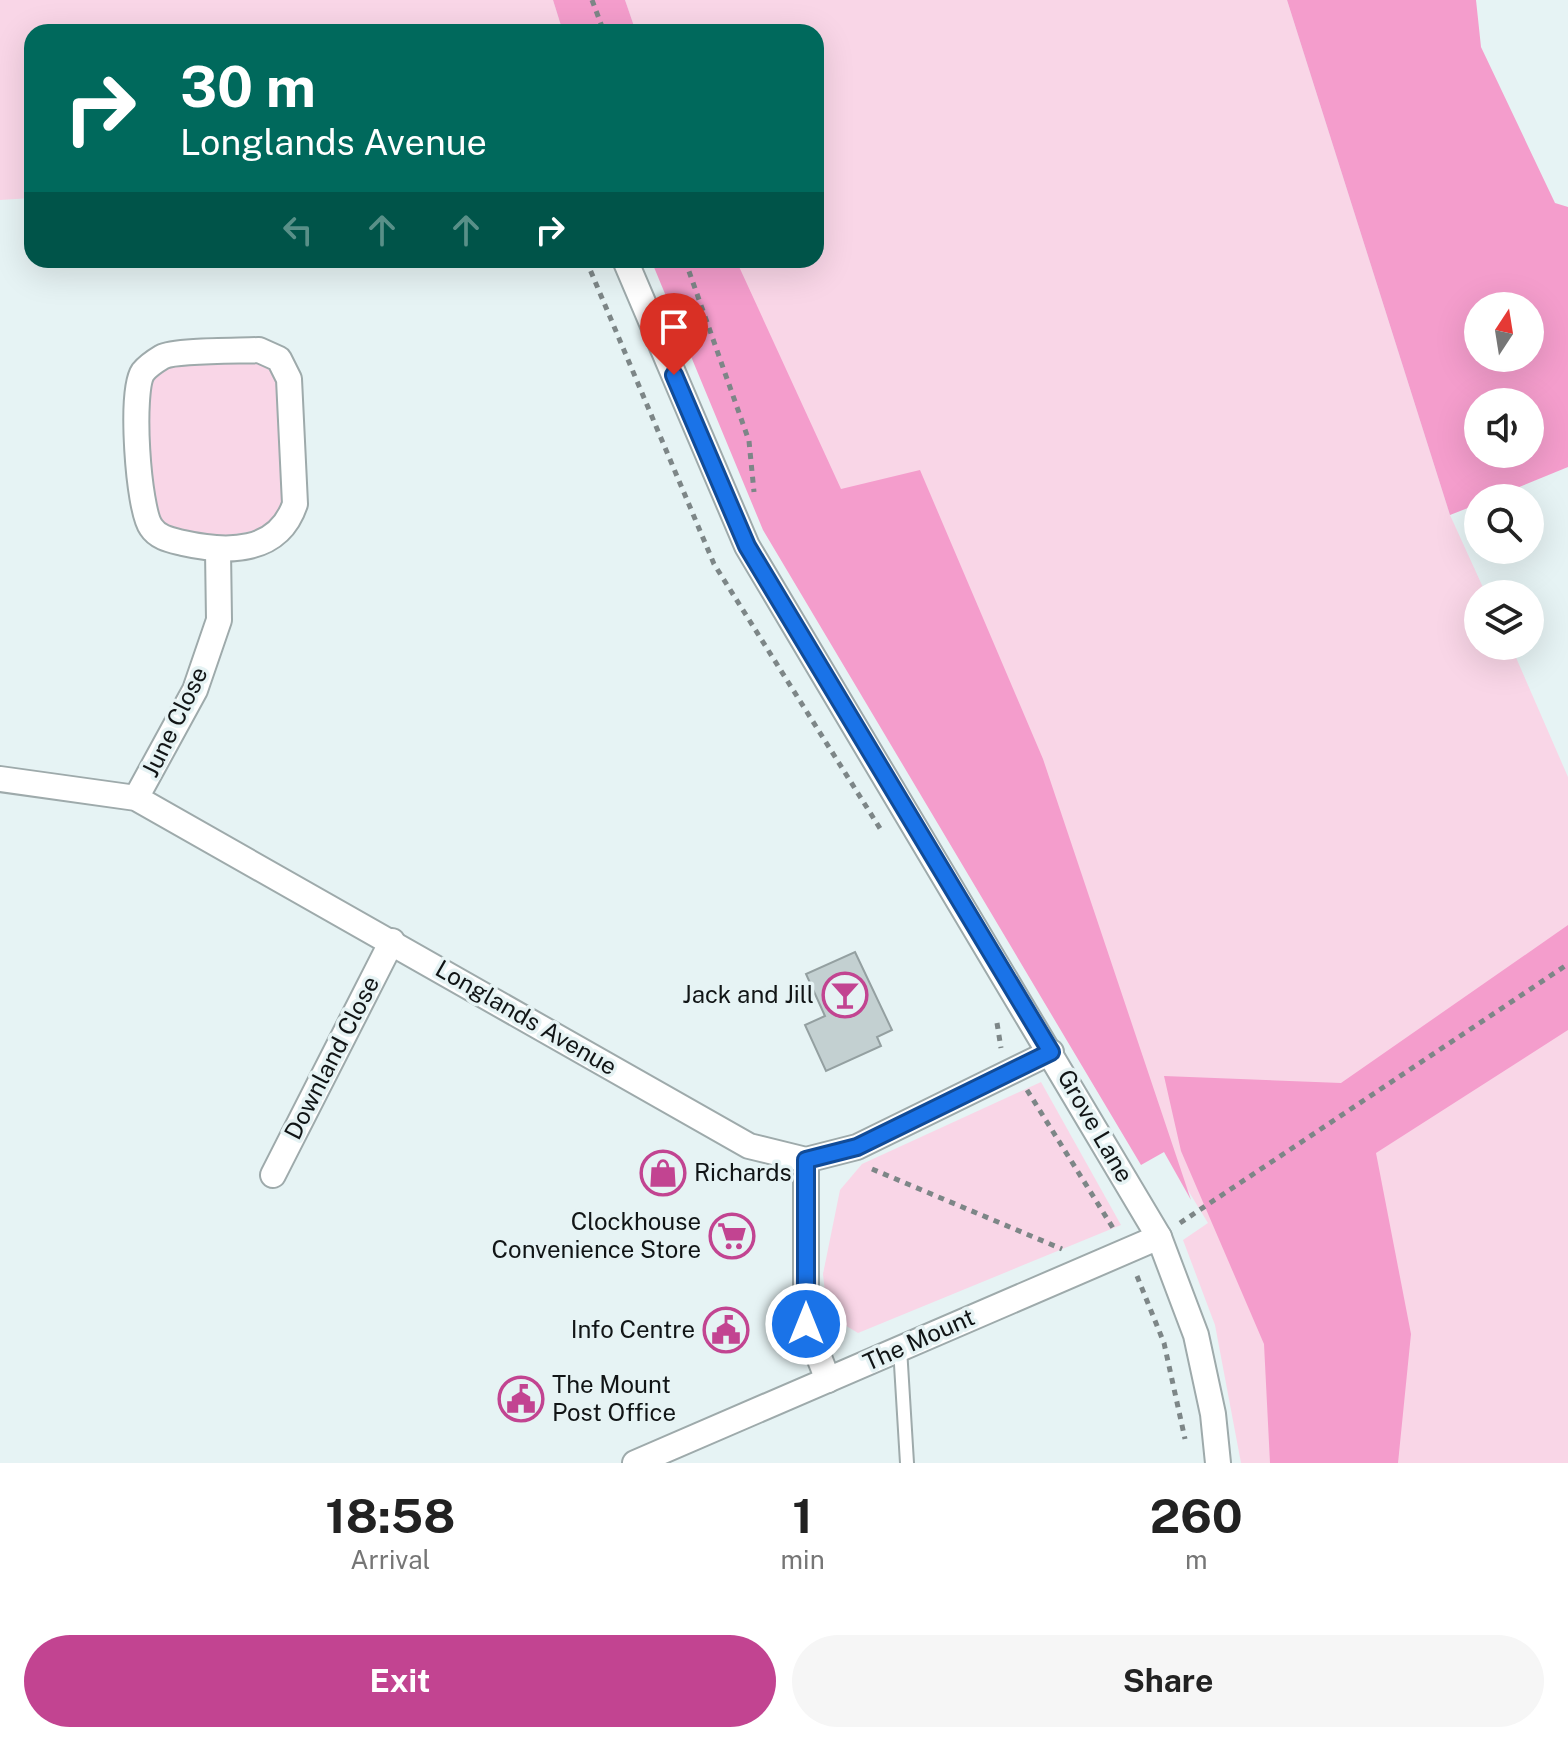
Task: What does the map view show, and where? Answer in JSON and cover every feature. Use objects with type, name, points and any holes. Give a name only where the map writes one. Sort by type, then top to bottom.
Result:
[{"type":"street","name":"Grove Lane","points":[[628,268],[747,546],[1159,1237],[1196,1335],[1213,1414],[1218,1463]]},
{"type":"street","points":[[259,350],[279,359],[289,379],[295,504],[288,523],[268,540],[218,551],[164,538],[151,528],[142,507],[137,393],[143,372],[164,355],[259,350]]},
{"type":"street","name":"June Close","points":[[136,798],[195,690],[219,620],[218,551]]},
{"type":"street","name":"Longlands Avenue","points":[[0,779],[136,798],[749,1146],[806,1160],[857,1147],[1051,1052]]},
{"type":"street","name":"Downland Close","points":[[273,1175],[392,941]]},
{"type":"street","points":[[806,1160],[806,1324],[828,1380]]},
{"type":"street","name":"The Mount","points":[[635,1463],[687,1452],[828,1380],[1159,1237]]},
{"type":"lane","points":[[900,1348],[907,1463]]},
{"type":"path","points":[[592,0],[601,24]]},
{"type":"path","points":[[589,268],[714,564],[888,842]]},
{"type":"path","points":[[688,268],[749,441],[755,486],[753,501]]},
{"type":"path","points":[[1159,1237],[1568,964]]},
{"type":"path","points":[[996,1014],[998,1043],[1126,1250],[1164,1343],[1187,1448]]},
{"type":"path","points":[[857,1147],[862,1164],[1094,1263]]},
{"type":"shaded area","points":[[0,0],[553,0],[560,24],[24,24],[24,198],[0,200]]},
{"type":"shaded area","points":[[553,0],[625,0],[633,24],[560,24]]},
{"type":"shaded area","points":[[625,0],[1287,0],[1450,515],[1464,546],[1464,564],[1472,564],[1480,580],[1464,580],[1464,660],[1517,660],[1568,777],[1568,1463],[1241,1463],[1215,1325],[1183,1240],[1208,1223],[1164,1151],[721,268],[824,268],[824,24],[633,24]]},
{"type":"shaded area","points":[[1287,0],[1476,0],[1481,47],[1555,203],[1568,207],[1568,467],[1526,484],[1464,484],[1464,510],[1450,515]]},
{"type":"shaded area","points":[[654,268],[740,268],[841,489],[920,470],[1043,759],[1191,1200],[1164,1152],[1141,1165],[763,530]]},
{"type":"shaded area","points":[[254,359],[273,369],[282,386],[286,500],[279,517],[259,529],[230,535],[187,534],[167,528],[152,506],[144,395],[153,376],[166,365]]},
{"type":"shaded area","points":[[1568,925],[1568,1030],[1376,1153],[1411,1334],[1398,1463],[1270,1463],[1264,1344],[1181,1151],[1164,1076],[1341,1083]]},
{"type":"shaded area","points":[[1041,1082],[1121,1225],[858,1333],[838,1321],[826,1302],[823,1274],[840,1190],[862,1164]]},
{"type":"building","name":"Jack and Jill","points":[[855,952],[892,1030],[877,1037],[881,1046],[826,1071],[805,1025],[825,1016],[806,974]]},
{"type":"place","name":"Jack and Jill","points":[[845,995]]},
{"type":"place","name":"Richards","points":[[663,1173]]},
{"type":"place","name":"Clockhouse Convenience Store","points":[[732,1236]]},
{"type":"place","name":"Info Centre","points":[[726,1330]]},
{"type":"place","name":"The Mount Post Office","points":[[521,1399]]},
{"type":"route","points":[[674,375],[747,546],[1051,1052],[857,1147],[806,1160],[806,1324]]}]
